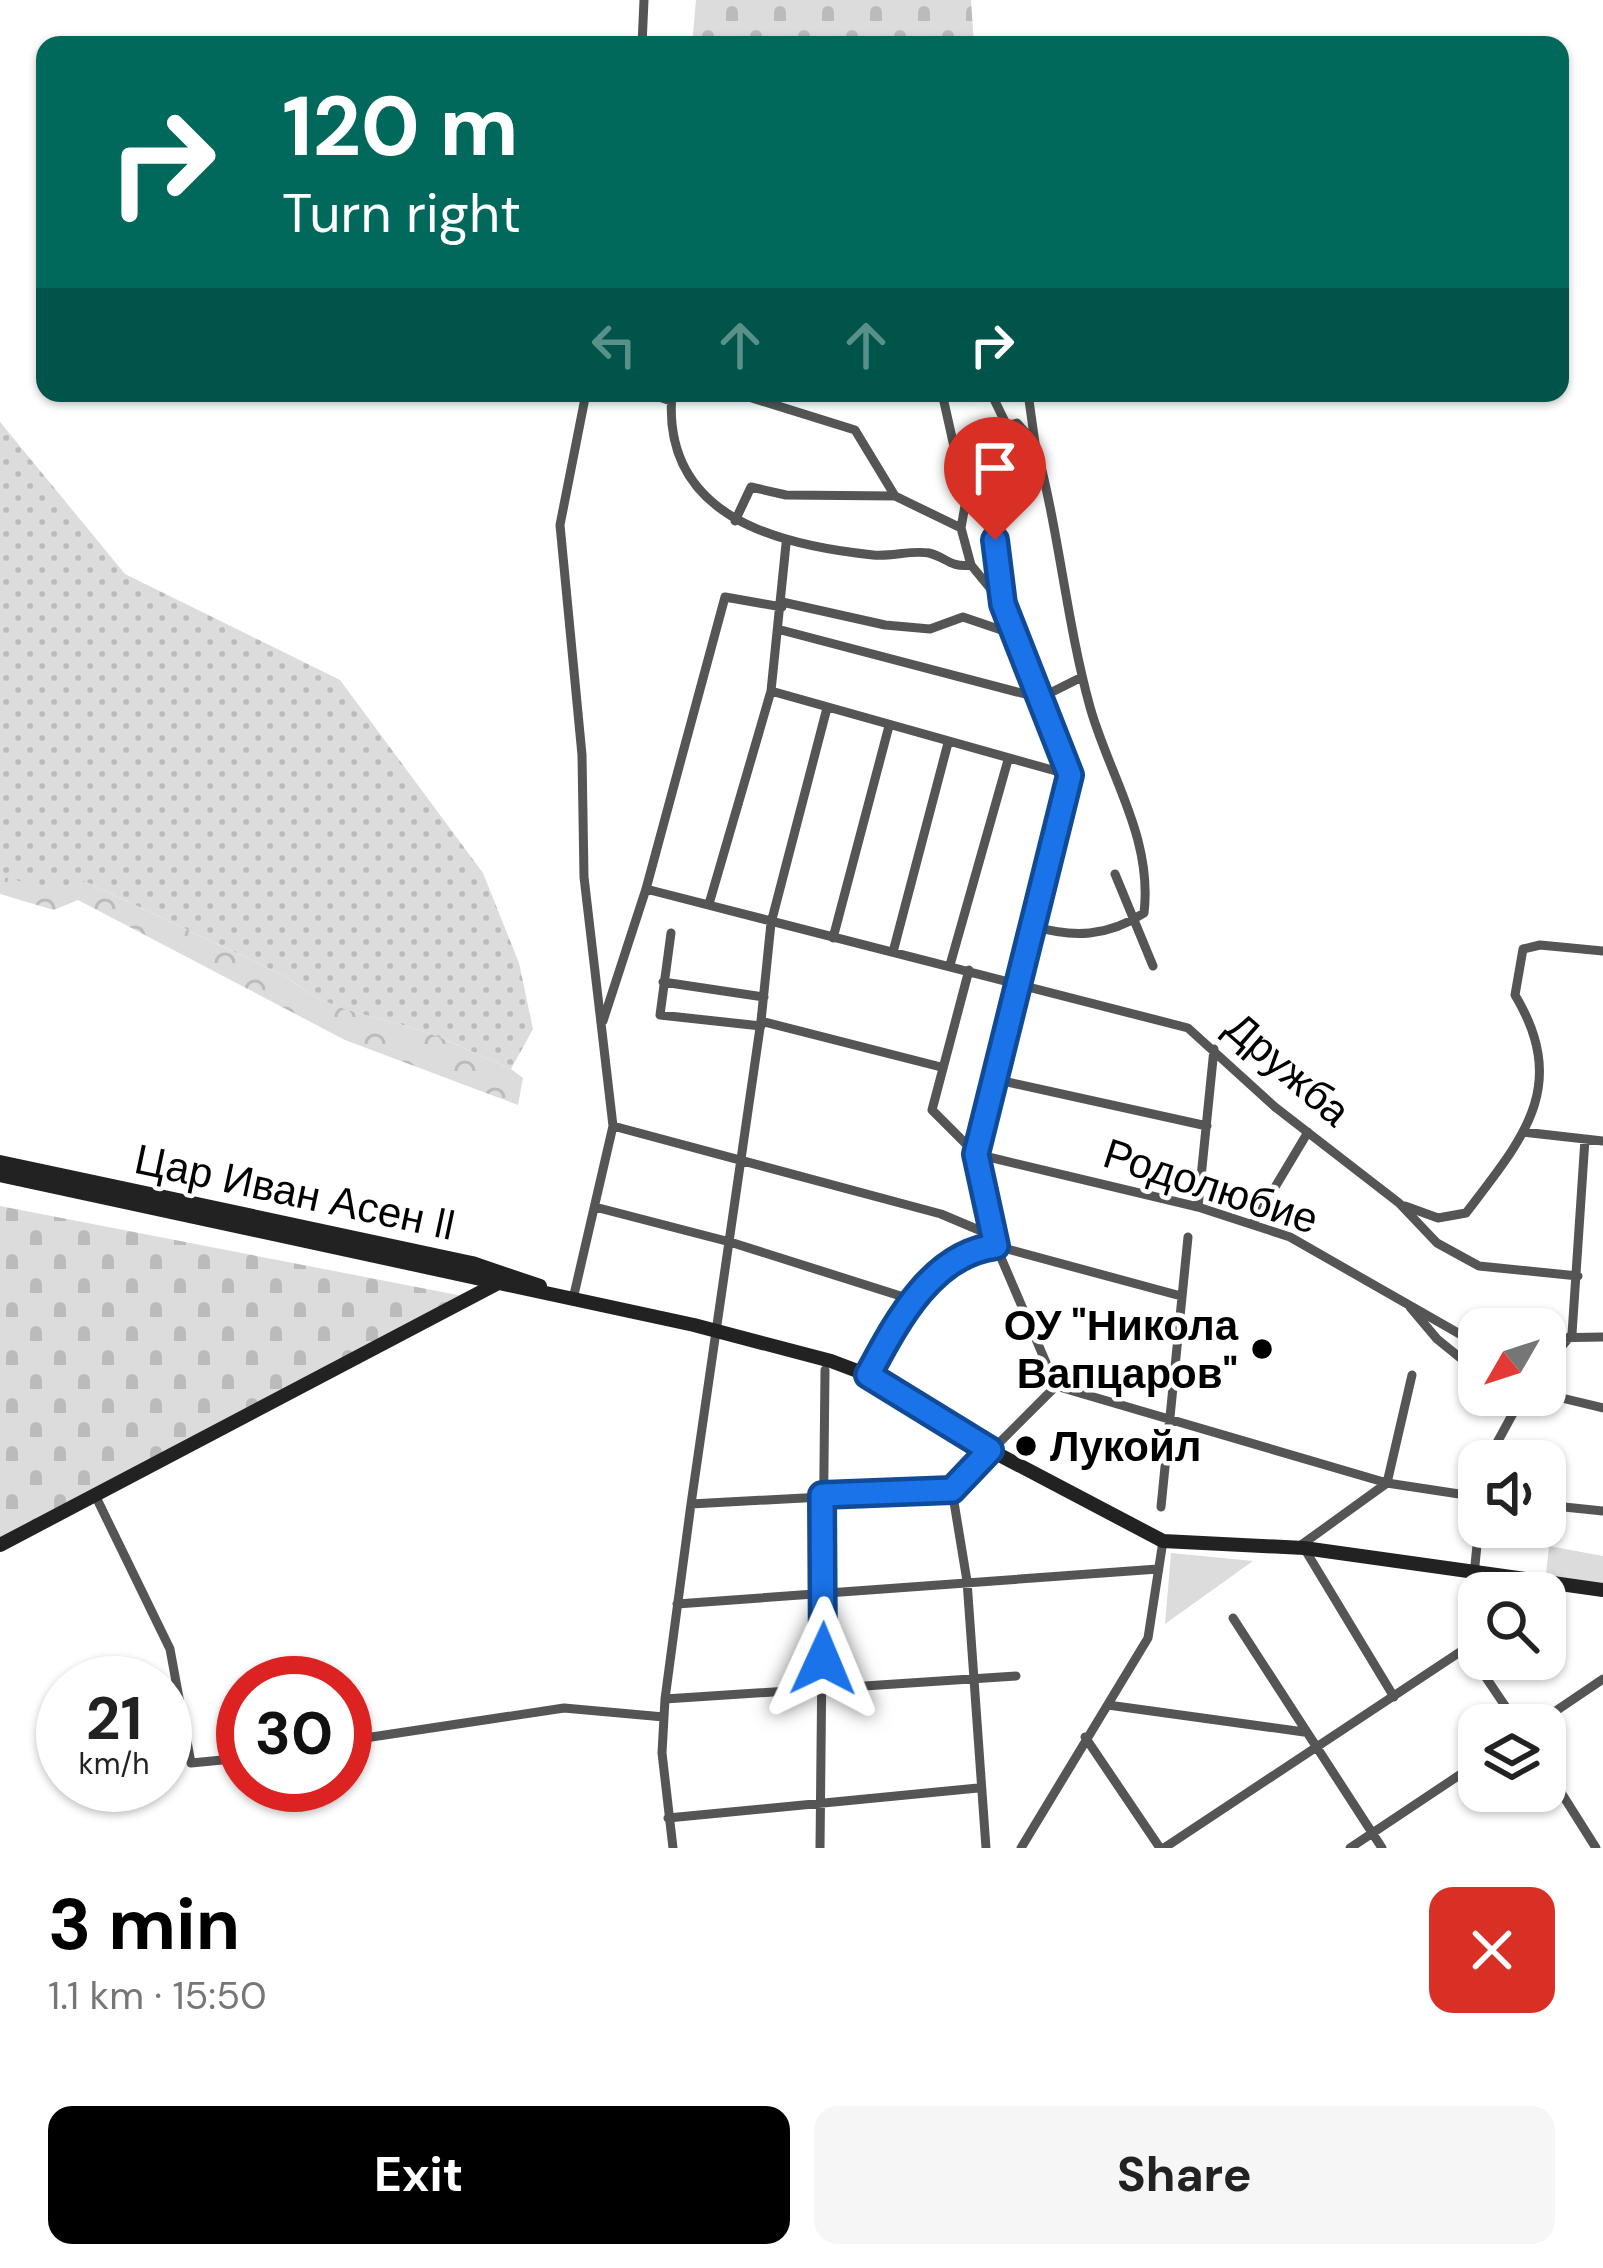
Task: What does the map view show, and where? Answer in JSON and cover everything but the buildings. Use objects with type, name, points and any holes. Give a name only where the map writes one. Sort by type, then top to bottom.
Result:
[{"type":"street","points":[[642,36],[644,0]]},
{"type":"street","points":[[573,1299],[613,1126],[584,877],[582,754],[560,525],[584,402]]},
{"type":"street","points":[[673,402],[679,461],[735,521],[786,544],[884,556],[930,553],[949,566],[970,565]]},
{"type":"street","points":[[765,402],[855,430],[895,496]]},
{"type":"street","points":[[944,402],[966,500],[961,528],[970,565],[1003,604]]},
{"type":"street","points":[[997,402],[1012,425],[1035,443]]},
{"type":"street","points":[[1029,402],[1082,676],[1139,844],[1146,900],[1144,913],[1132,920],[1075,938],[1033,926]]},
{"type":"street","points":[[1030,410],[1012,425],[990,497],[1003,604],[1070,775],[976,1154],[994,1241],[1055,1386]]},
{"type":"street","points":[[735,521],[752,487],[786,495],[895,496],[961,528]]},
{"type":"street","points":[[709,904],[770,691],[781,630],[786,544]]},
{"type":"street","points":[[601,1026],[646,889],[725,597],[885,626],[930,629],[963,617],[1016,635]]},
{"type":"street","points":[[781,630],[1040,698],[1082,676]]},
{"type":"street","points":[[770,691],[1070,775]]},
{"type":"street","points":[[673,1848],[664,1718],[677,1604],[761,1023],[770,922],[827,708]]},
{"type":"street","points":[[833,938],[889,726]]},
{"type":"street","points":[[892,952],[948,743]]},
{"type":"street","points":[[950,965],[1008,760]]},
{"type":"street","points":[[1114,874],[1153,966]]},
{"type":"street","name":"Дружба","points":[[646,889],[1188,1028],[1399,1203],[1437,1243],[1479,1266],[1578,1276]]},
{"type":"street","points":[[671,933],[660,1015],[761,1023],[941,1067]]},
{"type":"street","points":[[1399,1203],[1438,1218],[1466,1213],[1537,1105],[1542,1056],[1535,1029],[1515,995],[1523,949],[1540,945],[1603,951]]},
{"type":"street","points":[[969,970],[932,1110],[976,1154]]},
{"type":"street","points":[[663,982],[764,997]]},
{"type":"street","points":[[1198,1207],[1214,1048]]},
{"type":"street","points":[[994,1079],[1207,1126]]},
{"type":"street","points":[[613,1126],[740,1164],[941,1214],[994,1241],[1181,1296]]},
{"type":"street","points":[[1253,1224],[1308,1132]]},
{"type":"street","points":[[1522,1132],[1603,1141]]},
{"type":"street","points":[[1566,1341],[1572,1334],[1578,1276],[1585,1139]]},
{"type":"street","name":"Родолюбие","points":[[976,1154],[1198,1207],[1290,1237],[1458,1333]]},
{"type":"street","name":"Цар Иван Асен II","points":[[0,1162],[514,1275],[573,1299]]},
{"type":"street","name":"Цар Иван Асен II","points":[[0,1175],[716,1331],[868,1375],[990,1450],[1163,1540],[1300,1548],[1458,1573]]},
{"type":"street","points":[[595,1207],[730,1242],[910,1299]]},
{"type":"street","points":[[1161,1507],[1188,1237]]},
{"type":"street","points":[[868,1375],[910,1299],[974,1249],[994,1241]]},
{"type":"street","points":[[0,1545],[514,1275]]},
{"type":"street","points":[[1403,1299],[1437,1340],[1458,1356]]},
{"type":"street","points":[[1566,1335],[1603,1337]]},
{"type":"street","points":[[820,1848],[825,1370]]},
{"type":"street","points":[[1394,1697],[1300,1548],[1387,1483],[1412,1375]]},
{"type":"street","points":[[1055,1386],[1387,1483],[1458,1494]]},
{"type":"street","points":[[691,1504],[952,1490],[1055,1386]]},
{"type":"street","points":[[1566,1399],[1603,1408]]},
{"type":"street","points":[[952,1490],[968,1581],[978,1788],[986,1848]]},
{"type":"street","points":[[95,1495],[170,1649],[191,1762],[216,1760]]},
{"type":"street","points":[[1566,1507],[1603,1511]]},
{"type":"street","points":[[1021,1848],[1148,1638],[1163,1540]]},
{"type":"street","points":[[677,1604],[1157,1569]]},
{"type":"street","name":"Цар Иван Асен II","points":[[1566,1586],[1603,1590]]},
{"type":"street","points":[[1233,1618],[1382,1848]]},
{"type":"street","points":[[1085,1738],[1162,1848],[1458,1653]]},
{"type":"street","points":[[665,1699],[1016,1676]]},
{"type":"street","points":[[1566,1704],[1603,1679]]},
{"type":"street","points":[[1108,1705],[1305,1732]]},
{"type":"street","points":[[372,1737],[564,1708],[664,1718]]},
{"type":"street","points":[[1350,1848],[1458,1776]]},
{"type":"street","points":[[668,1818],[978,1788]]},
{"type":"street","points":[[1566,1800],[1597,1848]]},
{"type":"green space","points":[[696,0],[971,0],[973,36],[693,36]]},
{"type":"green space","points":[[0,422],[125,574],[340,680],[483,873],[519,963],[533,1029],[511,1069],[428,1033],[333,1004],[287,977],[84,881],[50,890],[0,876]]},
{"type":"green space","points":[[0,876],[50,889],[84,881],[287,977],[333,1004],[464,1048],[523,1078],[518,1105],[345,1040],[78,900],[54,910],[0,894]]},
{"type":"green space","points":[[0,1206],[473,1298],[0,1537]]},
{"type":"green space","points":[[1549,1548],[1603,1556],[1603,1590],[1566,1586],[1566,1572],[1546,1572]]},
{"type":"green space","points":[[1171,1553],[1253,1561],[1165,1624]]},
{"type":"place","name":"ОУ \"Никола Вапцаров\"","points":[[1262,1349]]},
{"type":"place","name":"Лукойл","points":[[1026,1446]]},
{"type":"route","points":[[823,1659],[822,1495],[952,1490],[990,1450],[868,1375],[910,1299],[974,1249],[996,1246],[976,1154],[1070,775],[1003,604],[995,540]]}]
